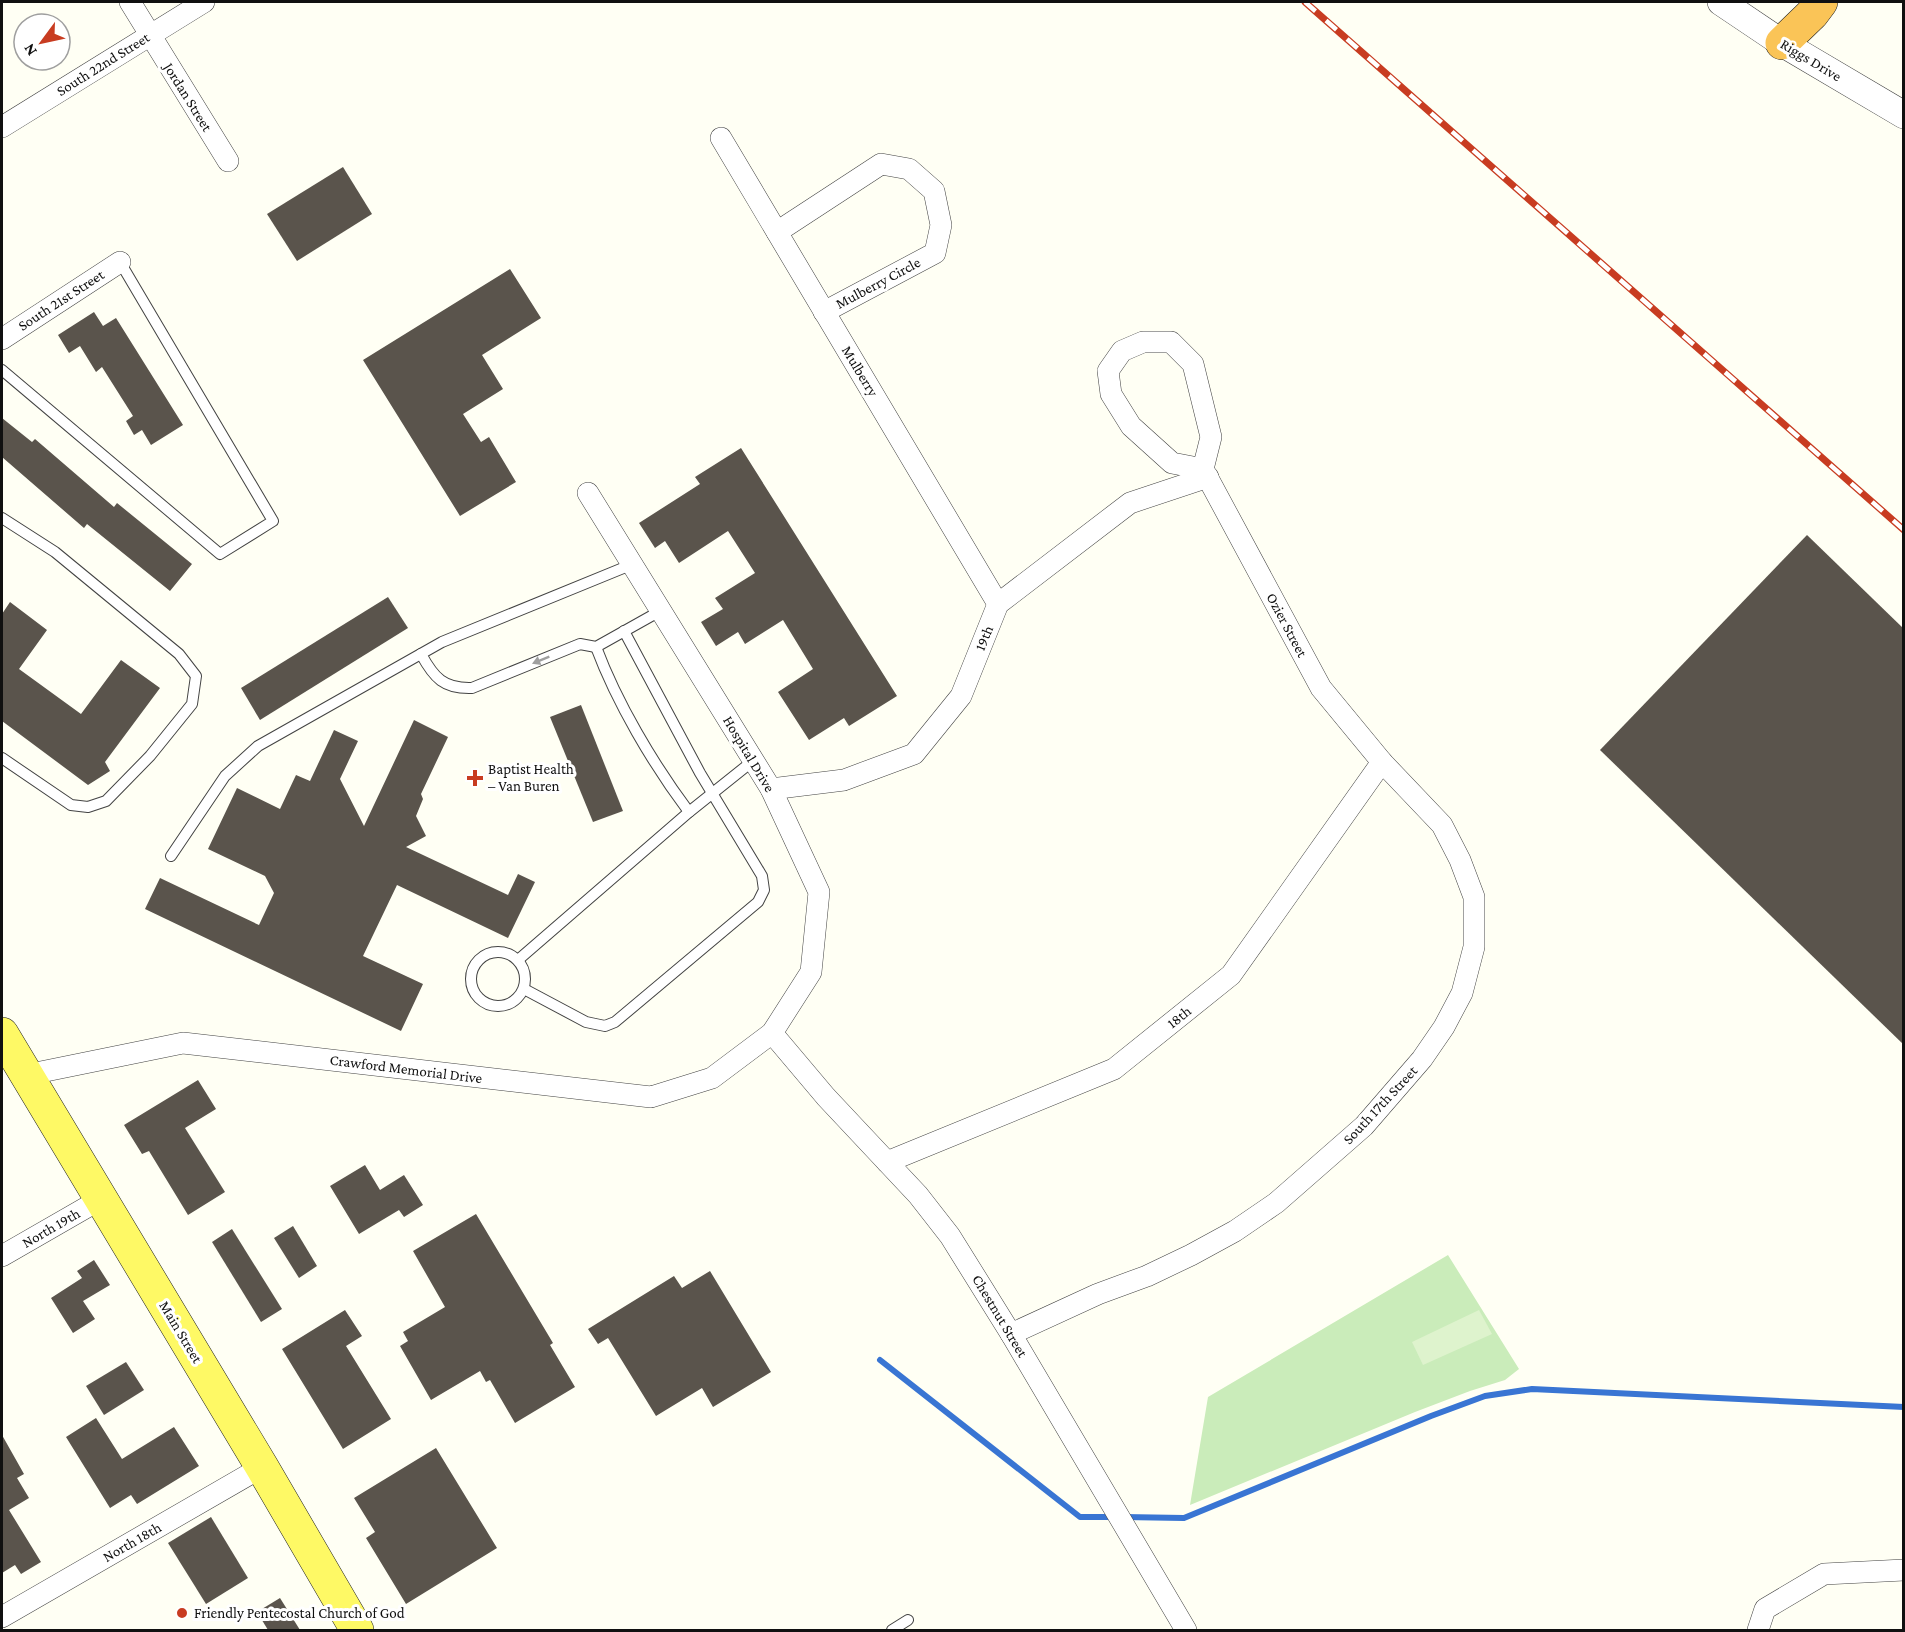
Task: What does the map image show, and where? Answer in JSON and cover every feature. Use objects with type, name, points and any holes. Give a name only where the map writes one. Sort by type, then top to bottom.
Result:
[{"type":"highway","points":[[1782,43],[1792,2]]},
{"type":"highway","points":[[1782,43],[1821,2]]},
{"type":"main road","name":"Main Street","points":[[2,1034],[357,1630]]},
{"type":"street","name":"Jordan Street","points":[[130,2],[228,161]]},
{"type":"street","name":"South 22nd Street","points":[[2,127],[204,2]]},
{"type":"street","name":"Riggs Drive","points":[[1721,2],[1782,43],[1904,115]]},
{"type":"street","name":"Mulberry","points":[[721,138],[998,604]]},
{"type":"street","name":"Mulberry Circle","points":[[777,232],[881,164],[909,169],[934,191],[941,225],[934,253],[824,312]]},
{"type":"street","name":"South 21st Street","points":[[2,339],[120,262]]},
{"type":"street","points":[[1143,342],[1171,342],[1193,364],[1211,438],[1206,473],[1172,463],[1131,426],[1120,411],[1111,394],[1108,371],[1122,351],[1143,342]]},
{"type":"street","points":[[998,604],[1130,502],[1206,473]]},
{"type":"street","name":"Ozier Street","points":[[1206,473],[1321,688],[1382,762]]},
{"type":"street","name":"Hospital Drive","points":[[588,494],[771,789],[819,892],[811,972],[772,1033]]},
{"type":"street","name":"19th","points":[[771,789],[844,780],[914,754],[961,696],[998,604]]},
{"type":"street","name":"18th","points":[[887,1162],[1114,1069],[1231,975],[1382,762]]},
{"type":"street","name":"South 17th Street","points":[[1011,1334],[1191,1255],[1235,1231],[1276,1203],[1364,1126],[1422,1059],[1444,1027],[1462,993],[1474,947],[1474,897],[1460,860],[1442,825],[1382,762]]},
{"type":"street","name":"Chestnut Street","points":[[772,1033],[826,1097],[918,1195],[951,1236],[1186,1630]]},
{"type":"street","name":"Crawford Memorial Drive","points":[[26,1075],[183,1042],[651,1097],[712,1078],[772,1033]]},
{"type":"street","name":"North 19th","points":[[2,1256],[100,1199]]},
{"type":"street","name":"North 18th","points":[[2,1617],[262,1467]]},
{"type":"street","points":[[1758,1630],[1765,1610],[1824,1574],[1904,1570]]},
{"type":"lane","points":[[2,370],[219,554],[273,521],[120,262]]},
{"type":"lane","points":[[2,518],[55,552],[179,654],[196,676],[192,704],[150,756],[106,801],[88,807],[70,805],[2,758]]},
{"type":"lane","points":[[171,856],[225,776],[258,746],[442,642],[633,564]]},
{"type":"lane","points":[[421,654],[431,673],[440,681],[459,689],[472,688],[580,644],[596,647],[662,610]]},
{"type":"lane","points":[[524,989],[586,1022],[605,1026],[615,1022],[758,902],[764,890],[762,876],[712,794],[624,631]]},
{"type":"lane","points":[[596,647],[609,682],[670,787],[689,812]]},
{"type":"lane","points":[[518,960],[689,812],[754,760]]},
{"type":"lane","points":[[493,952],[511,955],[518,960],[525,974],[524,989],[519,997],[503,1006],[485,1003],[473,989],[472,970],[484,956],[493,952]]},
{"type":"lane","points":[[892,1630],[908,1620]]},
{"type":"green space","points":[[1448,1255],[1519,1369],[1505,1380],[1415,1412],[1190,1505],[1208,1397]]},
{"type":"green space","points":[[1479,1310],[1492,1334],[1423,1365],[1412,1342]]},
{"type":"building","points":[[343,167],[372,214],[297,261],[267,214]]},
{"type":"building","points":[[510,269],[541,318],[482,355],[503,389],[463,414],[481,442],[489,437],[516,482],[460,516],[363,360]]},
{"type":"building","points":[[94,312],[103,326],[116,318],[183,425],[151,445],[142,430],[134,435],[126,421],[133,416],[102,367],[96,372],[80,346],[69,353],[58,335]]},
{"type":"building","points":[[2,418],[32,442],[35,439],[114,507],[117,503],[192,564],[170,591],[87,524],[84,528],[2,457]]},
{"type":"building","points":[[741,448],[897,696],[849,726],[844,718],[809,740],[778,692],[813,669],[783,620],[745,644],[738,632],[716,646],[701,622],[723,609],[715,598],[755,573],[728,531],[679,563],[665,541],[655,548],[639,523],[700,484],[695,477]]},
{"type":"building","points":[[1807,535],[1904,629],[1904,1045],[1600,750]]},
{"type":"building","points":[[388,597],[408,628],[260,720],[241,688]]},
{"type":"building","points":[[10,602],[47,630],[19,669],[81,714],[121,660],[160,688],[105,762],[110,771],[88,785],[2,721],[2,614]]},
{"type":"building","points":[[581,705],[623,811],[593,822],[550,717]]},
{"type":"building","points":[[414,720],[448,737],[421,794],[423,799],[416,816],[426,836],[406,847],[508,895],[518,874],[535,882],[508,938],[397,885],[363,956],[423,984],[401,1031],[145,909],[160,878],[259,925],[274,893],[265,876],[208,849],[237,788],[280,809],[296,775],[310,781],[334,730],[358,741],[340,779],[364,826]]},
{"type":"building","points":[[198,1080],[216,1109],[185,1128],[225,1192],[188,1215],[149,1151],[142,1154],[124,1125]]},
{"type":"building","points":[[365,1165],[380,1190],[404,1175],[423,1205],[404,1217],[399,1210],[359,1234],[330,1186]]},
{"type":"building","points":[[476,1214],[553,1343],[550,1345],[575,1387],[515,1423],[490,1380],[486,1382],[480,1371],[431,1400],[400,1346],[408,1341],[403,1332],[445,1307],[413,1251]]},
{"type":"building","points":[[293,1226],[317,1266],[299,1278],[274,1238]]},
{"type":"building","points":[[232,1229],[282,1309],[261,1322],[212,1242]]},
{"type":"building","points":[[94,1260],[110,1285],[83,1301],[95,1319],[73,1333],[51,1298],[82,1278],[77,1271]]},
{"type":"building","points":[[710,1271],[771,1372],[713,1407],[702,1388],[656,1416],[608,1338],[598,1344],[588,1329],[674,1276],[682,1288]]},
{"type":"building","points":[[345,1310],[362,1336],[346,1346],[391,1419],[343,1449],[282,1349]]},
{"type":"building","points":[[126,1362],[144,1390],[104,1415],[86,1386]]},
{"type":"building","points":[[96,1418],[122,1459],[174,1427],[199,1466],[137,1504],[131,1495],[110,1508],[66,1437]]},
{"type":"building","points":[[2,1435],[24,1474],[17,1478],[29,1498],[9,1510],[41,1562],[21,1574],[15,1565],[2,1573]]},
{"type":"building","points":[[436,1448],[497,1548],[406,1604],[366,1538],[375,1532],[354,1498]]},
{"type":"building","points":[[211,1517],[248,1578],[206,1604],[168,1543]]},
{"type":"building","points":[[280,1598],[300,1630],[268,1630],[257,1612]]},
{"type":"waterway","points":[[880,1360],[1080,1517],[1113,1517]]},
{"type":"waterway","points":[[1123,1517],[1184,1518],[1431,1416],[1485,1396],[1532,1389],[1904,1407]]},
{"type":"railway","points":[[1305,2],[1904,530]]},
{"type":"place","name":"Baptist Health – Van Buren","points":[[475,778]]},
{"type":"place","name":"Friendly Pentecostal Church of God","points":[[182,1613]]}]
